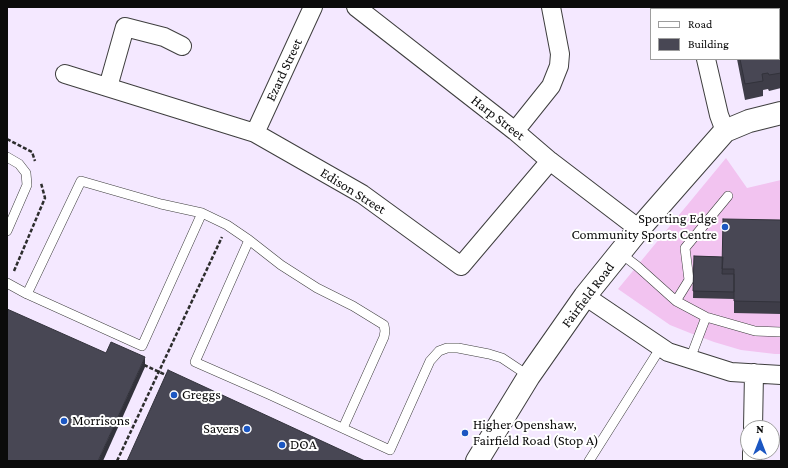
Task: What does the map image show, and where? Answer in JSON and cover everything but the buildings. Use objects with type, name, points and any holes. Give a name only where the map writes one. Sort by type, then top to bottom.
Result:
[{"type":"street","name":"Ezard Street","points":[[255,133],[313,7]]},
{"type":"street","name":"Harp Street","points":[[356,7],[515,131],[550,161],[639,229]]},
{"type":"street","points":[[515,131],[551,86],[559,66],[560,54],[550,7]]},
{"type":"street","points":[[108,87],[125,27],[164,37],[182,46]]},
{"type":"street","points":[[706,60],[719,115],[725,131]]},
{"type":"street","name":"Edison Street","points":[[65,74],[255,133],[362,194],[461,266],[550,161]]},
{"type":"street","name":"Fairfield Road","points":[[477,461],[529,376],[585,296],[639,229],[725,131],[749,121],[781,113]]},
{"type":"street","points":[[585,296],[668,352],[731,372],[781,375]]},
{"type":"street","points":[[753,420],[754,373]]},
{"type":"lane","points":[[7,157],[19,164],[26,173],[27,185],[7,231]]},
{"type":"lane","points":[[27,294],[81,181],[161,204],[202,213],[249,240],[281,265],[318,288],[353,306],[384,325],[384,338],[343,428]]},
{"type":"lane","points":[[676,301],[689,280],[685,248],[728,196]]},
{"type":"lane","points":[[7,283],[27,294],[142,346],[202,213]]},
{"type":"lane","points":[[249,240],[195,362],[390,450],[430,361],[439,351],[447,348],[458,348],[489,354],[502,358],[529,376]]},
{"type":"lane","points":[[620,252],[676,301],[706,318],[755,331],[781,332]]},
{"type":"lane","points":[[690,359],[706,318]]},
{"type":"lane","points":[[589,461],[661,347]]},
{"type":"path","points":[[117,461],[227,226]]},
{"type":"path","points":[[144,365],[173,378]]},
{"type":"shaded area","name":"Sporting Edge Community Sports Centre","points":[[726,158],[747,188],[781,180],[781,354],[741,350],[690,333],[670,325],[618,289]]},
{"type":"place","name":"Sporting Edge Community Sports Centre","points":[[725,227]]},
{"type":"place","name":"Greggs","points":[[174,395]]},
{"type":"place","name":"Morrisons","points":[[64,421]]},
{"type":"place","name":"Savers","points":[[247,429]]},
{"type":"place","name":"Higher Openshaw, Fairfield Road (Stop A)","points":[[465,433]]},
{"type":"place","name":"DOA","points":[[282,445]]}]
